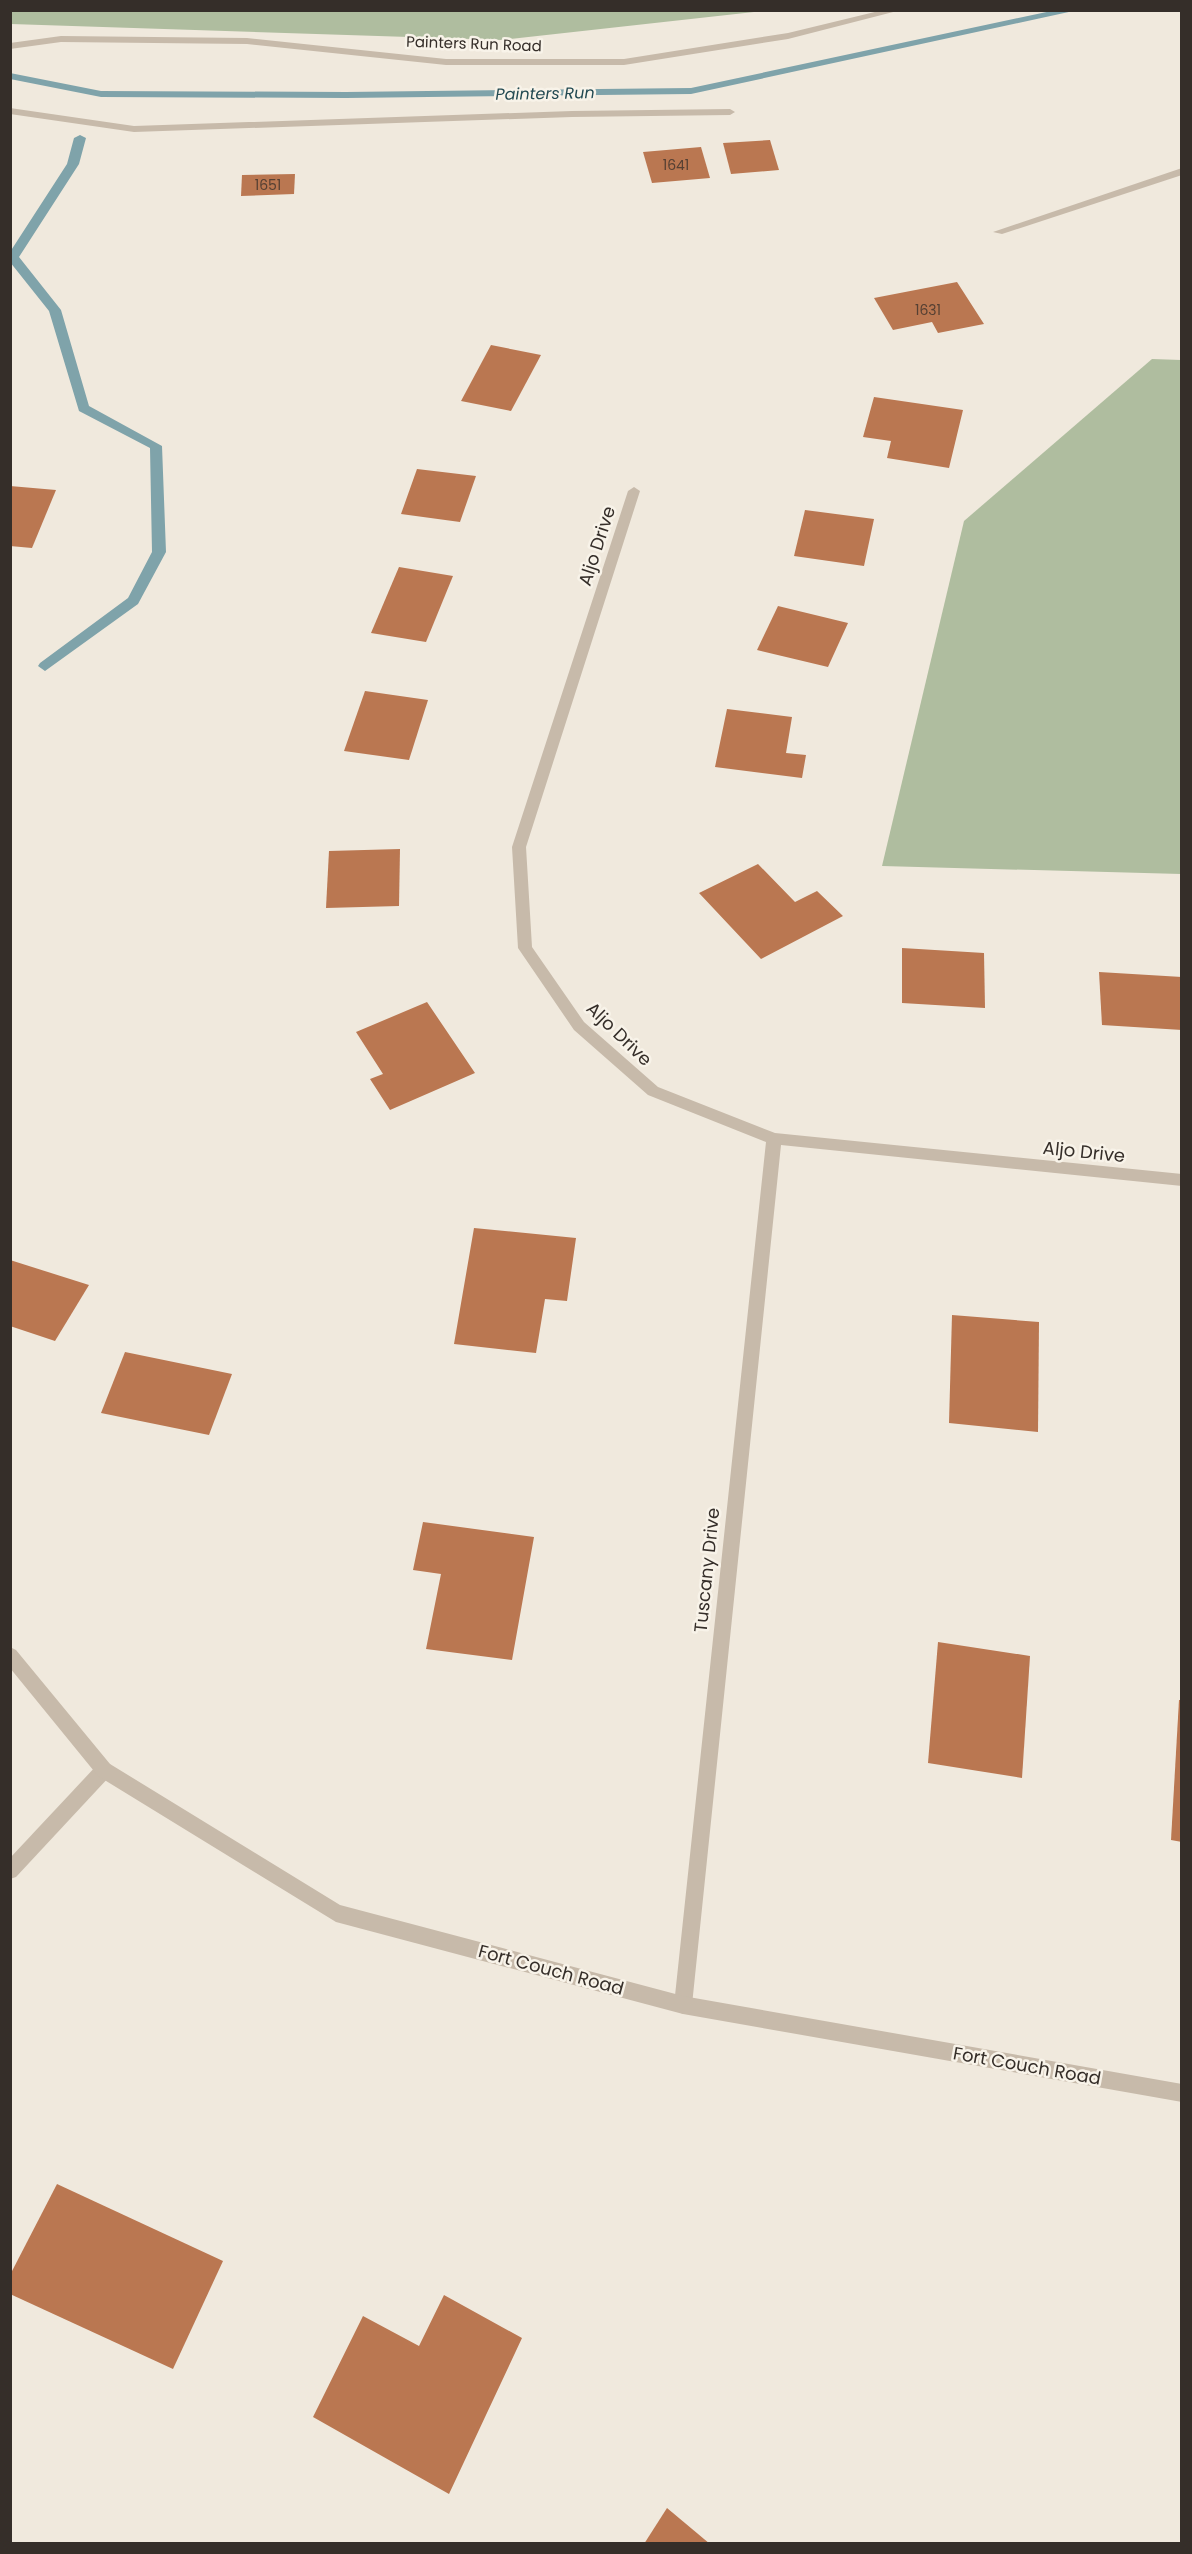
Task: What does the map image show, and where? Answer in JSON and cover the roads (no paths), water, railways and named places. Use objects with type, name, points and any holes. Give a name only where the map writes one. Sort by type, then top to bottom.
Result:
[{"type":"street","name":"Painters Run Road","points":[[10,46],[61,39],[247,41],[446,62],[624,62],[788,36],[897,10]]},
{"type":"street","points":[[10,111],[134,129],[572,114],[730,112]]},
{"type":"street","points":[[998,232],[1182,171]]},
{"type":"street","name":"Aljo Drive","points":[[634,491],[519,847],[525,948],[579,1026],[653,1091],[774,1139],[1182,1180]]},
{"type":"street","name":"Tuscany Drive","points":[[683,2005],[774,1139]]},
{"type":"street","name":"Fort Couch Road","points":[[10,1655],[104,1770],[336,1913],[683,2005],[1182,2093]]},
{"type":"street","points":[[10,1871],[104,1770]]},
{"type":"waterway","name":"Painters Run","points":[[10,76],[101,94],[346,95],[691,91],[1073,10]]},
{"type":"waterway","points":[[45,666],[133,601],[159,552],[156,446],[83,408],[55,310],[13,257],[73,164],[80,138]]}]
